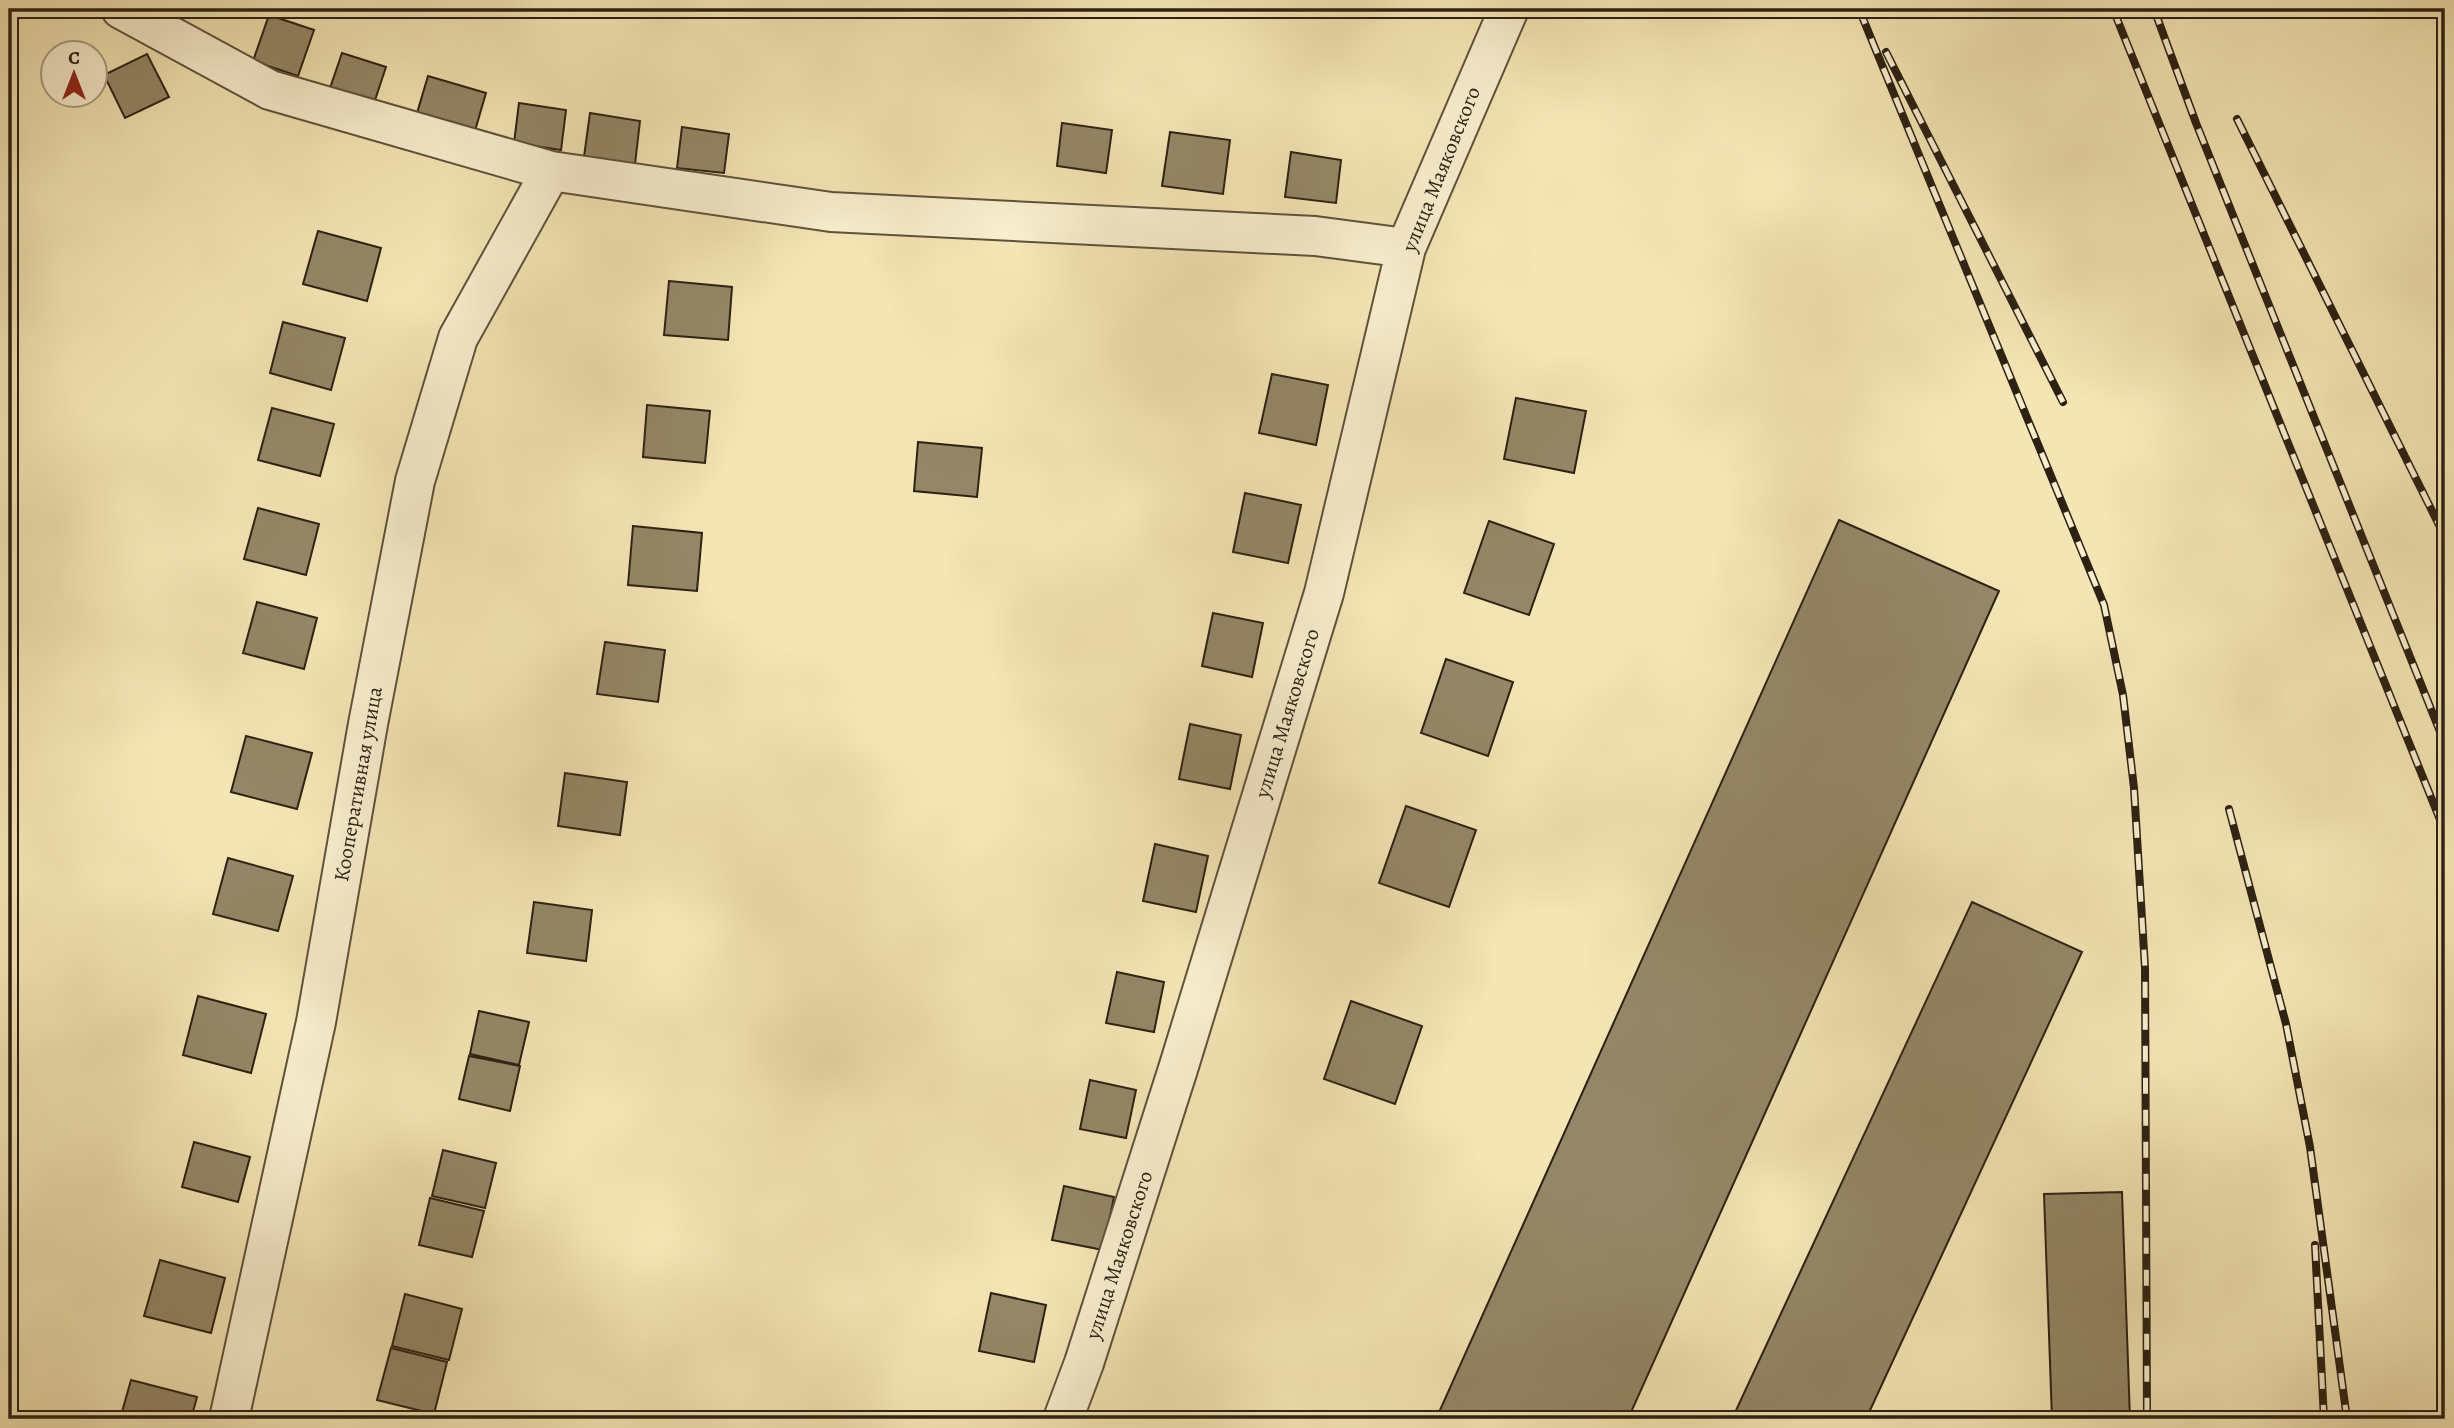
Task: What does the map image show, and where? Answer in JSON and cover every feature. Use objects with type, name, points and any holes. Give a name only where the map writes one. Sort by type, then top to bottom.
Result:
[{"type":"street","points":[[121,9],[270,90],[551,171],[831,212],[1315,236],[1406,248]]},
{"type":"street","name":"улица Маяковского","points":[[1063,1419],[1084,1363],[1178,1069],[1324,593],[1406,248],[1509,9]]},
{"type":"street","name":"Кооперативная улица","points":[[229,1419],[316,1022],[368,724],[415,481],[458,338],[551,171]]},
{"type":"building","points":[[269,15],[314,30],[298,76],[253,61]]},
{"type":"building","points":[[342,53],[386,67],[371,112],[327,97]]},
{"type":"building","points":[[147,54],[169,97],[125,118],[108,83],[108,73]]},
{"type":"building","points":[[428,76],[486,93],[472,141],[414,123]]},
{"type":"building","points":[[519,103],[566,110],[561,150],[514,143]]},
{"type":"building","points":[[590,113],[640,121],[635,164],[584,157]]},
{"type":"building","points":[[1062,123],[1112,130],[1106,173],[1057,166]]},
{"type":"building","points":[[682,127],[729,134],[724,173],[677,168]]},
{"type":"building","points":[[1170,132],[1230,140],[1223,194],[1162,186]]},
{"type":"building","points":[[1291,152],[1341,160],[1336,203],[1285,197]]},
{"type":"building","points":[[318,231],[381,248],[367,301],[303,284]]},
{"type":"building","points":[[669,281],[732,287],[728,340],[664,335]]},
{"type":"building","points":[[283,322],[345,338],[331,390],[270,373]]},
{"type":"building","points":[[1272,374],[1328,385],[1316,445],[1259,433]]},
{"type":"building","points":[[1516,398],[1586,411],[1574,473],[1504,459]]},
{"type":"building","points":[[647,405],[710,411],[705,463],[643,457]]},
{"type":"building","points":[[272,408],[334,424],[320,476],[258,460]]},
{"type":"building","points":[[918,442],[982,448],[977,497],[914,491]]},
{"type":"building","points":[[1245,493],[1301,505],[1288,563],[1233,552]]},
{"type":"building","points":[[258,508],[319,524],[306,575],[244,559]]},
{"type":"building","points":[[1839,520],[1999,591],[1628,1419],[1436,1419]]},
{"type":"building","points":[[1489,521],[1554,544],[1529,615],[1464,593]]},
{"type":"building","points":[[633,526],[702,533],[697,591],[628,585]]},
{"type":"building","points":[[257,602],[317,618],[304,669],[243,653]]},
{"type":"building","points":[[1213,613],[1263,623],[1252,677],[1202,666]]},
{"type":"building","points":[[605,642],[665,650],[658,702],[597,694]]},
{"type":"building","points":[[1446,659],[1513,682],[1488,756],[1421,733]]},
{"type":"building","points":[[1190,724],[1241,735],[1230,789],[1179,779]]},
{"type":"building","points":[[246,736],[312,753],[297,809],[231,792]]},
{"type":"building","points":[[565,773],[627,782],[620,835],[558,826]]},
{"type":"building","points":[[1406,806],[1476,830],[1449,907],[1379,883]]},
{"type":"building","points":[[1155,844],[1208,856],[1196,912],[1143,901]]},
{"type":"building","points":[[228,858],[293,876],[278,931],[213,914]]},
{"type":"building","points":[[534,902],[592,910],[586,961],[527,953]]},
{"type":"building","points":[[1972,902],[2082,952],[1866,1419],[1732,1419]]},
{"type":"building","points":[[1117,972],[1164,982],[1154,1032],[1106,1023]]},
{"type":"building","points":[[198,996],[266,1014],[251,1073],[183,1055]]},
{"type":"building","points":[[1351,1001],[1422,1026],[1395,1104],[1324,1079]]},
{"type":"building","points":[[479,1011],[529,1022],[519,1065],[470,1054]]},
{"type":"building","points":[[469,1056],[520,1066],[510,1111],[459,1099]]},
{"type":"building","points":[[1090,1080],[1136,1090],[1126,1138],[1080,1129]]},
{"type":"building","points":[[194,1142],[250,1157],[238,1202],[182,1187]]},
{"type":"building","points":[[443,1150],[496,1163],[485,1208],[432,1196]]},
{"type":"building","points":[[1064,1186],[1114,1197],[1103,1250],[1052,1240]]},
{"type":"building","points":[[2122,1192],[2130,1419],[2052,1419],[2044,1194]]},
{"type":"building","points":[[430,1198],[484,1211],[472,1257],[419,1245]]},
{"type":"building","points":[[160,1260],[225,1278],[211,1333],[144,1316]]},
{"type":"building","points":[[991,1293],[1046,1305],[1034,1362],[979,1351]]},
{"type":"building","points":[[405,1294],[462,1309],[449,1360],[392,1346]]},
{"type":"building","points":[[391,1348],[447,1362],[434,1414],[377,1400]]},
{"type":"building","points":[[131,1380],[197,1397],[191,1419],[120,1419]]},
{"type":"railway","points":[[1859,9],[2104,605],[2123,695],[2134,788],[2145,968],[2147,1419]]},
{"type":"railway","points":[[2113,9],[2445,832]]},
{"type":"railway","points":[[2154,9],[2196,123],[2445,744]]},
{"type":"railway","points":[[1886,52],[2063,402]]},
{"type":"railway","points":[[2237,119],[2445,537]]},
{"type":"railway","points":[[2229,809],[2286,1024],[2310,1147],[2347,1419]]},
{"type":"railway","points":[[2315,1245],[2324,1419]]}]
